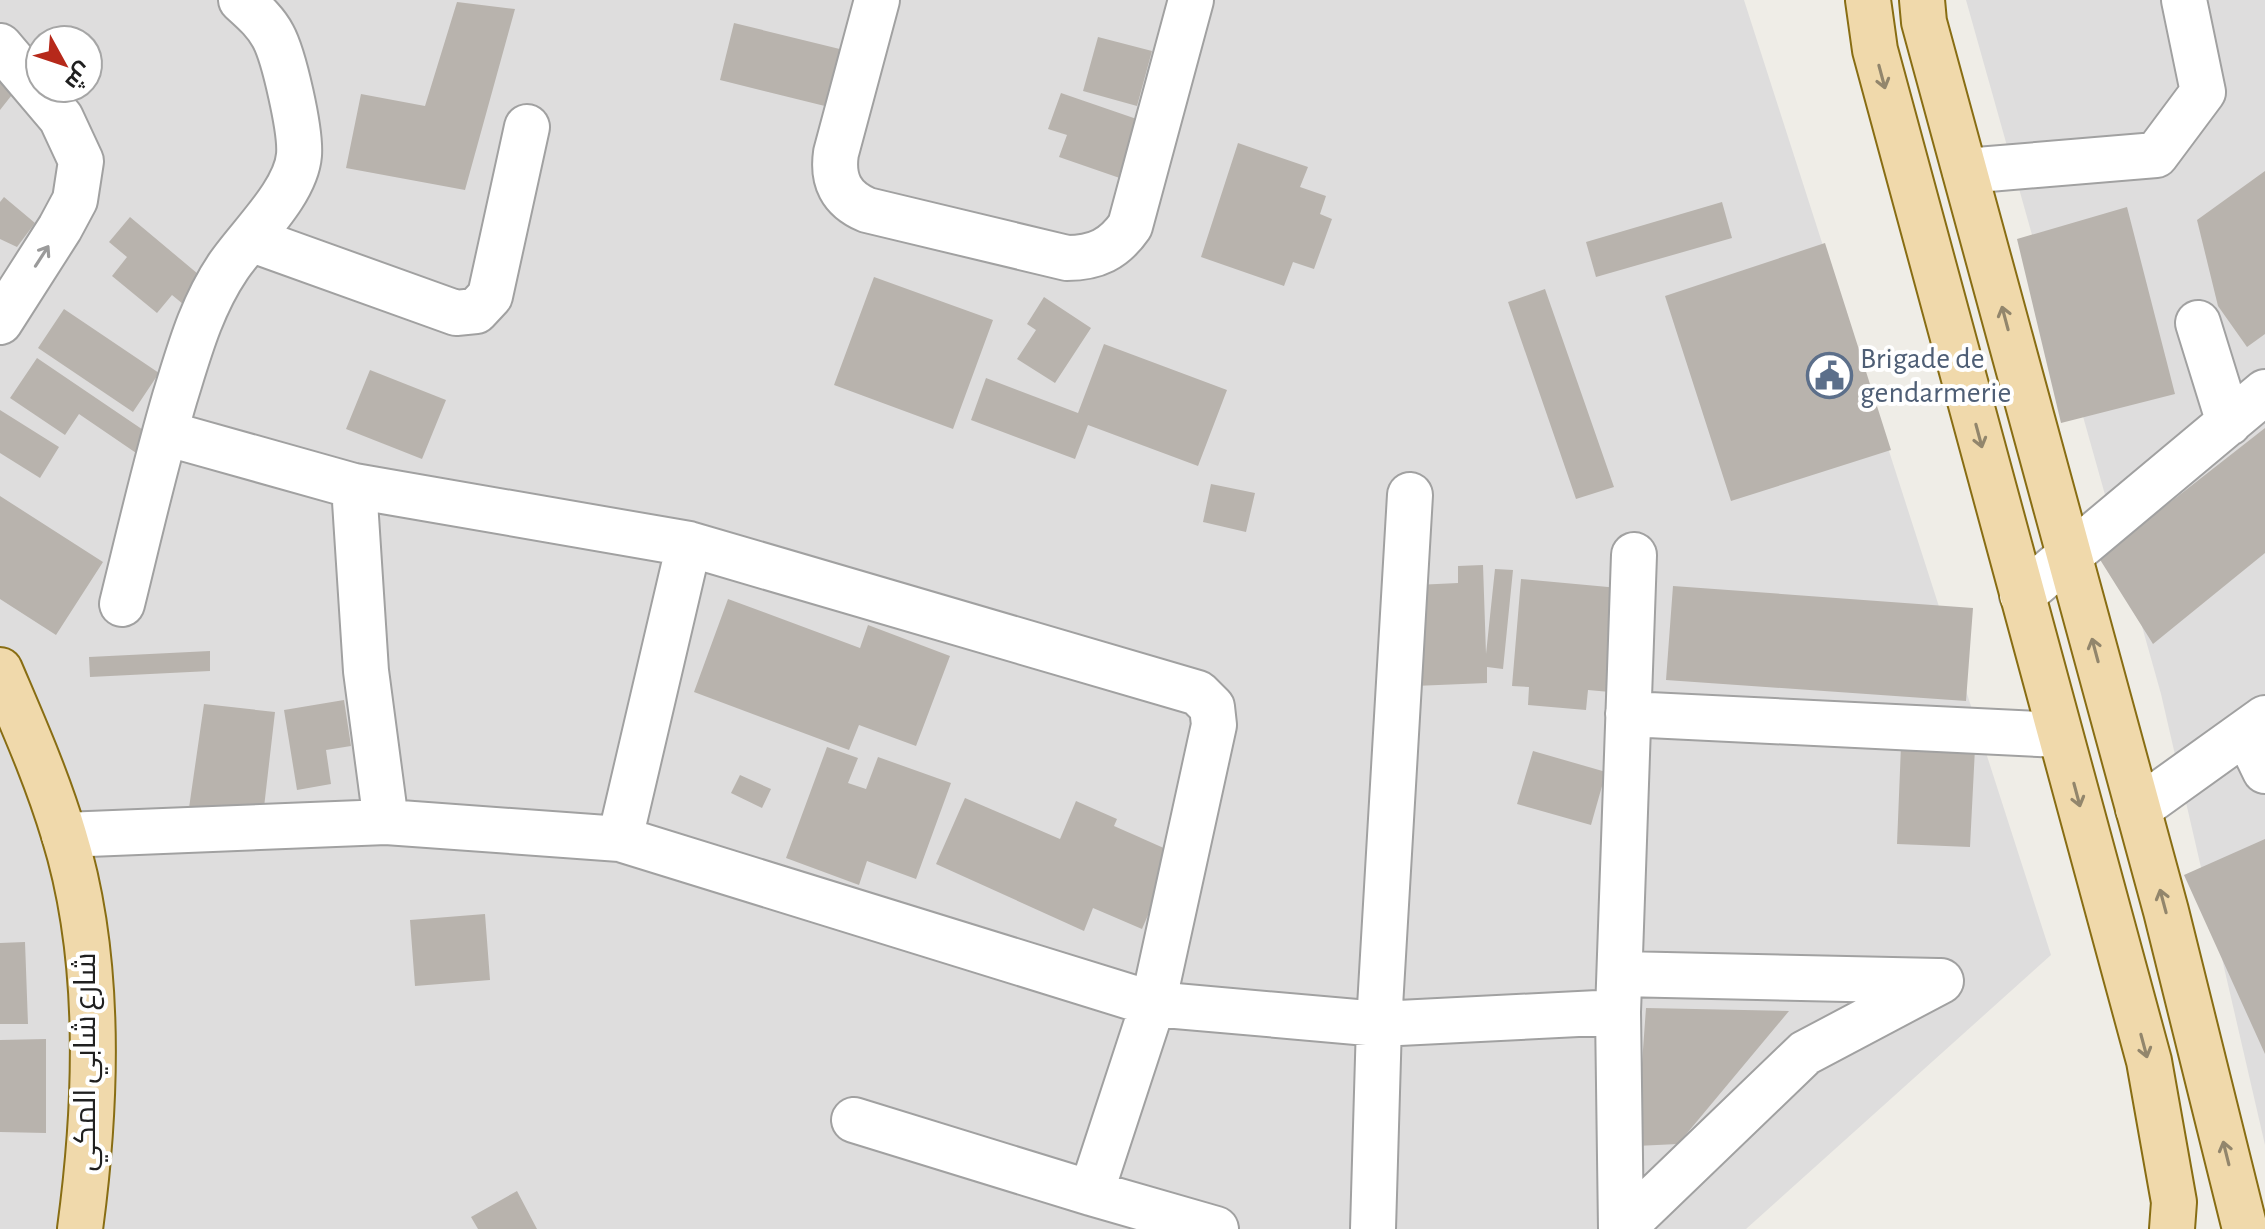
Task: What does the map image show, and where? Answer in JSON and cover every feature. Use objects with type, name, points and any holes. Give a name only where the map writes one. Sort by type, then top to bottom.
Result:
[{"type":"main road","points":[[1868,0],[1875,50],[2149,1061],[2174,1202],[2172,1229]]},
{"type":"main road","points":[[1922,0],[1924,22],[2138,809],[2245,1229]]},
{"type":"main road","name":"شارع شابي المكي","points":[[0,670],[27,731],[64,835],[80,907],[91,1004],[89,1146],[80,1229]]},
{"type":"street","points":[[122,604],[165,433],[195,332],[209,299],[228,267],[289,185],[299,155],[298,136],[275,39],[257,14],[241,0]]},
{"type":"street","points":[[877,0],[836,153],[836,182],[843,194],[867,210],[1067,258],[1086,258],[1104,252],[1120,241],[1130,226],[1191,0]]},
{"type":"street","points":[[1965,171],[2156,155],[2203,92],[2184,0]]},
{"type":"street","points":[[0,46],[61,118],[81,161],[75,200],[0,322]]},
{"type":"street","points":[[250,239],[456,313],[476,311],[490,296],[527,127]]},
{"type":"street","points":[[2198,323],[2229,423]]},
{"type":"street","points":[[2022,595],[2265,392]]},
{"type":"street","points":[[165,433],[354,486],[689,544],[1198,693],[1212,707],[1214,725],[1153,1004],[1091,1193]]},
{"type":"street","points":[[354,486],[366,671],[386,822]]},
{"type":"street","points":[[1373,1229],[1379,1024],[1410,495]]},
{"type":"street","points":[[620,839],[689,544]]},
{"type":"street","points":[[1622,1229],[1619,993],[1634,555]]},
{"type":"street","points":[[1628,714],[2060,735]]},
{"type":"street","points":[[2138,809],[2255,725],[2265,771]]},
{"type":"street","points":[[64,835],[386,822],[620,839],[1153,1004],[1379,1024],[1619,993],[1941,981],[1805,1053],[1622,1229]]},
{"type":"street","points":[[854,1120],[1216,1229]]},
{"type":"shaded area","points":[[0,0],[1744,0],[2051,955],[1746,1229],[0,1229]]},
{"type":"shaded area","points":[[1966,0],[2265,0],[2265,1145],[2161,694]]},
{"type":"building","points":[[457,2],[515,9],[465,190],[346,168],[361,94],[425,106]]},
{"type":"building","points":[[734,23],[852,52],[837,109],[720,80]]},
{"type":"building","points":[[1098,37],[1152,51],[1137,106],[1083,91]]},
{"type":"building","points":[[0,78],[15,91],[0,110]]},
{"type":"building","points":[[1061,93],[1157,126],[1137,184],[1059,157],[1067,135],[1048,129]]},
{"type":"building","points":[[1238,143],[1308,167],[1300,187],[1326,196],[1320,214],[1332,219],[1314,269],[1293,262],[1284,286],[1201,257]]},
{"type":"building","points":[[2265,171],[2265,334],[2247,347],[2218,306],[2197,220]]},
{"type":"building","points":[[4,197],[35,223],[17,247],[0,239],[0,202]]},
{"type":"building","points":[[1722,202],[1732,238],[1596,277],[1586,242]]},
{"type":"building","points":[[2127,207],[2175,394],[2061,423],[2017,239]]},
{"type":"building","points":[[130,217],[204,279],[183,304],[172,295],[157,313],[112,276],[127,257],[109,242]]},
{"type":"building","points":[[1825,243],[1891,450],[1731,501],[1665,296]]},
{"type":"building","points":[[874,277],[993,320],[953,429],[834,385]]},
{"type":"building","points":[[1545,289],[1614,487],[1576,499],[1508,302]]},
{"type":"building","points":[[1044,297],[1091,328],[1055,383],[1017,359],[1036,330],[1027,324]]},
{"type":"building","points":[[64,309],[159,373],[133,412],[38,348]]},
{"type":"building","points":[[1104,344],[1227,390],[1198,466],[1088,425],[1075,459],[971,420],[986,378],[1078,413]]},
{"type":"building","points":[[37,358],[155,438],[142,457],[79,414],[65,435],[10,398]]},
{"type":"building","points":[[370,370],[446,400],[422,459],[346,429]]},
{"type":"building","points":[[0,410],[59,447],[40,478],[0,453]]},
{"type":"building","points":[[2265,428],[2265,553],[2153,644],[2099,558]]},
{"type":"building","points":[[1211,484],[1255,493],[1246,532],[1203,522]]},
{"type":"building","points":[[0,496],[103,562],[56,635],[0,599]]},
{"type":"building","points":[[1483,565],[1486,654],[1495,569],[1513,570],[1503,669],[1487,667],[1487,683],[1414,686],[1416,585],[1458,583],[1458,566]]},
{"type":"building","points":[[1521,579],[1619,588],[1610,692],[1588,690],[1586,710],[1528,705],[1529,687],[1512,686]]},
{"type":"building","points":[[1673,586],[1973,608],[1966,701],[1666,680]]},
{"type":"building","points":[[728,599],[860,648],[868,625],[950,656],[916,746],[859,725],[849,750],[694,692]]},
{"type":"building","points":[[210,651],[210,671],[90,677],[89,657]]},
{"type":"building","points":[[344,700],[351,746],[326,750],[331,784],[297,790],[284,710]]},
{"type":"building","points":[[204,704],[275,712],[263,816],[189,808]]},
{"type":"building","points":[[1901,746],[1975,748],[1970,847],[1897,844]]},
{"type":"building","points":[[827,747],[858,758],[848,783],[866,789],[878,757],[951,783],[916,879],[867,861],[859,885],[786,858]]},
{"type":"building","points":[[1533,751],[1606,772],[1591,825],[1517,804]]},
{"type":"building","points":[[740,775],[771,789],[762,808],[731,793]]},
{"type":"building","points":[[965,798],[1060,839],[1076,801],[1117,819],[1114,826],[1175,853],[1142,929],[1093,908],[1084,931],[936,864]]},
{"type":"building","points":[[2265,839],[2265,1054],[2184,875]]},
{"type":"building","points":[[485,914],[490,980],[415,986],[410,920]]},
{"type":"building","points":[[25,942],[28,1024],[0,1024],[0,943]]},
{"type":"building","points":[[1646,1008],[1789,1011],[1678,1144],[1636,1146]]},
{"type":"building","points":[[46,1039],[46,1133],[0,1132],[0,1040]]},
{"type":"building","points":[[517,1191],[537,1229],[478,1229],[471,1217]]},
{"type":"place","name":"Brigade de gendarmerie","points":[[1829,375]]}]
